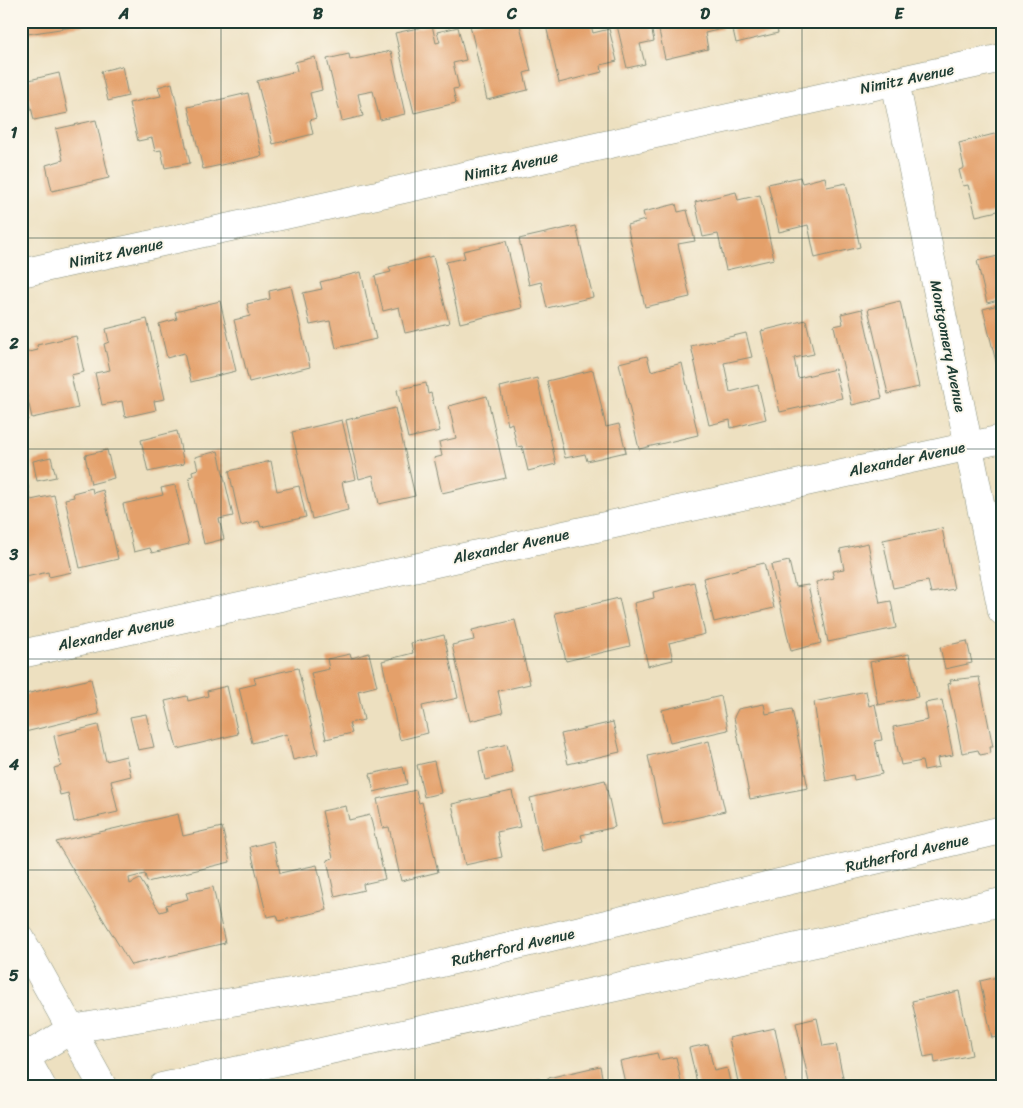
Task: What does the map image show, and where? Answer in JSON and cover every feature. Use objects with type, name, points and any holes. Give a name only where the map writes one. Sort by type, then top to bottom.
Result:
[{"type":"street","name":"Nimitz Avenue","points":[[21,273],[1002,58]]},
{"type":"street","name":"Montgomery Avenue","points":[[895,81],[1002,611]]},
{"type":"street","name":"Alexander Avenue","points":[[21,654],[1002,439]]},
{"type":"street","name":"Rutherford Avenue","points":[[24,1053],[72,1029],[392,975],[1002,830]]},
{"type":"street","points":[[162,1087],[1002,902]]},
{"type":"street","points":[[21,939],[103,1087]]},
{"type":"street","points":[[24,1053],[42,1087]]},
{"type":"building","points":[[21,21],[105,21],[105,22],[21,35]]},
{"type":"building","points":[[485,21],[519,21],[531,71],[524,73],[528,90],[487,100],[470,25]]},
{"type":"building","points":[[545,21],[590,21],[593,33],[609,29],[617,61],[601,65],[602,72],[559,83]]},
{"type":"building","points":[[616,21],[650,21],[654,41],[640,44],[645,64],[627,68]]},
{"type":"building","points":[[657,21],[721,21],[722,29],[705,33],[708,49],[665,59]]},
{"type":"building","points":[[731,21],[796,21],[797,24],[777,29],[778,33],[736,43]]},
{"type":"building","points":[[432,25],[436,43],[440,42],[437,32],[458,27],[466,60],[453,63],[459,88],[453,89],[456,103],[414,113],[395,33]]},
{"type":"building","points":[[391,51],[405,114],[380,120],[373,91],[358,94],[363,116],[342,121],[327,59],[349,54],[350,60]]},
{"type":"building","points":[[315,57],[322,90],[310,93],[316,118],[310,120],[313,134],[273,144],[257,81],[297,71],[295,62]]},
{"type":"building","points":[[122,66],[128,96],[108,101],[101,71]]},
{"type":"building","points":[[59,73],[68,113],[34,120],[25,81]]},
{"type":"building","points":[[172,83],[190,163],[165,168],[161,150],[155,151],[152,138],[138,141],[129,103],[161,96],[158,87]]},
{"type":"building","points":[[248,93],[262,156],[203,169],[188,107]]},
{"type":"building","points":[[96,120],[109,178],[52,191],[46,165],[63,160],[56,129]]},
{"type":"building","points":[[1002,132],[1002,210],[976,216],[968,185],[963,186],[959,170],[964,168],[959,143]]},
{"type":"building","points":[[21,173],[27,196],[21,198]]},
{"type":"building","points":[[800,177],[802,183],[825,177],[827,187],[846,183],[860,247],[815,258],[808,225],[779,232],[768,184]]},
{"type":"building","points":[[736,192],[738,200],[760,195],[774,259],[726,270],[718,234],[703,237],[695,202]]},
{"type":"building","points":[[676,204],[678,212],[687,210],[695,241],[678,244],[690,297],[645,307],[627,225],[645,220],[643,212]]},
{"type":"building","points":[[576,226],[593,297],[547,308],[541,282],[529,285],[519,239]]},
{"type":"building","points":[[506,241],[522,308],[460,323],[446,262],[465,258],[463,251]]},
{"type":"building","points":[[1002,255],[1002,299],[987,303],[977,261]]},
{"type":"building","points":[[433,256],[449,323],[405,333],[399,307],[383,311],[375,276],[391,272],[389,267]]},
{"type":"building","points":[[361,272],[376,339],[336,348],[330,321],[310,325],[303,293],[322,289],[320,282]]},
{"type":"building","points":[[291,286],[310,367],[249,382],[234,320],[250,316],[247,304],[270,299],[269,291]]},
{"type":"building","points":[[220,301],[236,371],[191,382],[184,353],[167,358],[159,324],[177,319],[175,312]]},
{"type":"building","points":[[900,301],[919,387],[888,394],[868,309]]},
{"type":"building","points":[[1002,304],[1002,369],[998,370],[983,309]]},
{"type":"building","points":[[862,309],[882,398],[852,405],[834,326],[843,324],[841,314]]},
{"type":"building","points":[[147,319],[165,399],[154,401],[156,410],[125,417],[122,401],[102,405],[95,373],[110,370],[104,344],[109,342],[106,329]]},
{"type":"building","points":[[806,320],[814,354],[794,358],[798,378],[835,369],[842,398],[780,412],[761,331]]},
{"type":"building","points":[[746,333],[752,357],[724,363],[730,392],[758,385],[766,419],[731,428],[730,420],[709,425],[691,346]]},
{"type":"building","points":[[76,336],[84,372],[71,375],[78,408],[32,418],[21,370],[21,354],[38,350],[37,345]]},
{"type":"building","points":[[647,356],[651,371],[682,363],[698,435],[639,449],[619,363]]},
{"type":"building","points":[[593,370],[606,427],[619,424],[626,452],[587,461],[585,454],[565,458],[547,381]]},
{"type":"building","points":[[537,378],[556,464],[528,471],[522,446],[517,447],[512,423],[508,425],[500,387]]},
{"type":"building","points":[[426,383],[428,394],[431,393],[440,431],[408,438],[397,390]]},
{"type":"building","points":[[21,394],[28,420],[21,421]]},
{"type":"building","points":[[487,396],[506,478],[442,493],[434,458],[442,456],[439,442],[456,438],[449,406]]},
{"type":"building","points":[[395,408],[415,496],[379,504],[373,475],[359,479],[346,420]]},
{"type":"building","points":[[342,420],[356,479],[342,482],[348,510],[312,519],[292,432]]},
{"type":"building","points":[[177,431],[184,464],[148,472],[141,440]]},
{"type":"building","points":[[107,450],[114,478],[91,484],[85,455]]},
{"type":"building","points":[[218,451],[233,516],[219,519],[224,539],[204,544],[189,477],[193,476],[192,471],[198,469],[195,457]]},
{"type":"building","points":[[51,457],[56,477],[37,481],[33,461]]},
{"type":"building","points":[[271,461],[277,491],[299,486],[306,517],[261,527],[259,521],[241,526],[229,471]]},
{"type":"building","points":[[21,463],[23,463],[31,500],[54,495],[72,572],[49,577],[48,572],[26,577],[21,556]]},
{"type":"building","points":[[175,485],[189,544],[152,553],[150,548],[134,552],[123,504],[163,495],[161,488]]},
{"type":"building","points":[[92,488],[93,493],[103,490],[118,559],[80,568],[65,499],[74,497],[73,493]]},
{"type":"building","points":[[942,528],[954,589],[931,593],[928,581],[893,588],[883,540]]},
{"type":"building","points":[[868,543],[880,603],[891,601],[896,628],[828,642],[816,582],[834,578],[832,571],[844,569],[840,549]]},
{"type":"building","points":[[789,561],[795,587],[808,585],[821,643],[791,651],[771,565]]},
{"type":"building","points":[[764,563],[774,608],[714,622],[703,578]]},
{"type":"building","points":[[694,582],[705,634],[669,643],[673,660],[648,666],[634,603],[654,598],[653,592]]},
{"type":"building","points":[[619,598],[630,646],[566,661],[555,613]]},
{"type":"building","points":[[515,620],[530,684],[498,691],[503,713],[470,721],[452,645],[474,640],[472,630]]},
{"type":"building","points":[[444,635],[458,698],[422,706],[428,733],[400,740],[382,661],[413,653],[411,643]]},
{"type":"building","points":[[967,641],[972,663],[945,669],[940,647]]},
{"type":"building","points":[[369,653],[377,686],[358,691],[364,720],[349,723],[352,733],[326,739],[311,673],[329,669],[327,659],[350,654],[351,658]]},
{"type":"building","points":[[909,654],[918,697],[878,705],[870,662]]},
{"type":"building","points":[[298,668],[318,754],[293,760],[287,734],[252,743],[239,688],[256,684],[254,678]]},
{"type":"building","points":[[979,677],[993,747],[990,747],[991,753],[980,755],[978,750],[962,753],[948,684],[951,683],[950,680]]},
{"type":"building","points":[[91,679],[99,714],[21,733],[21,695]]},
{"type":"building","points":[[227,686],[238,734],[177,749],[165,701],[187,696],[188,701],[208,696],[207,691]]},
{"type":"building","points":[[866,691],[869,706],[875,704],[882,740],[875,741],[882,774],[854,780],[853,775],[826,781],[814,702]]},
{"type":"building","points":[[721,696],[728,730],[670,743],[662,710]]},
{"type":"building","points":[[942,700],[953,755],[937,758],[939,767],[924,770],[922,761],[901,765],[893,727],[928,720],[925,703]]},
{"type":"building","points":[[764,704],[766,714],[792,709],[808,788],[750,799],[734,717],[738,709]]},
{"type":"building","points":[[146,714],[154,747],[138,750],[130,717]]},
{"type":"building","points":[[613,722],[620,752],[568,764],[561,734]]},
{"type":"building","points":[[98,725],[106,761],[126,756],[131,776],[111,781],[118,812],[74,822],[68,793],[60,795],[54,768],[61,766],[54,736]]},
{"type":"building","points":[[709,741],[725,811],[663,825],[648,756]]},
{"type":"building","points":[[507,744],[513,773],[485,780],[479,751]]},
{"type":"building","points":[[434,761],[441,793],[424,797],[417,765]]},
{"type":"building","points":[[403,767],[407,784],[374,792],[370,774]]},
{"type":"building","points":[[605,780],[615,827],[581,835],[583,841],[542,851],[530,798]]},
{"type":"building","points":[[416,790],[419,803],[422,802],[438,872],[401,881],[389,827],[383,828],[377,799]]},
{"type":"building","points":[[512,791],[520,827],[497,832],[502,857],[465,865],[452,804]]},
{"type":"building","points":[[346,806],[349,820],[370,815],[385,879],[363,884],[364,890],[335,897],[327,860],[333,858],[322,811]]},
{"type":"building","points":[[178,814],[183,836],[222,827],[230,862],[147,882],[145,874],[129,878],[130,884],[140,879],[160,912],[167,910],[166,905],[188,899],[186,893],[213,887],[225,943],[131,965],[56,842]]},
{"type":"building","points":[[273,841],[280,873],[317,865],[327,910],[279,921],[277,915],[267,917],[250,847]]},
{"type":"building","points":[[1002,976],[1002,1036],[992,1038],[980,981]]},
{"type":"building","points":[[959,991],[972,1055],[935,1063],[934,1055],[924,1057],[912,1001]]},
{"type":"building","points":[[817,1018],[823,1046],[836,1044],[845,1087],[810,1087],[796,1023]]},
{"type":"building","points":[[775,1028],[787,1087],[739,1087],[729,1038]]},
{"type":"building","points":[[708,1044],[714,1071],[727,1068],[731,1087],[698,1087],[689,1048]]},
{"type":"building","points":[[657,1053],[659,1060],[676,1057],[682,1087],[626,1087],[620,1061]]},
{"type":"building","points":[[600,1066],[604,1087],[550,1087],[548,1078]]},
{"type":"building","points":[[539,1078],[540,1087],[503,1087],[503,1086]]}]
